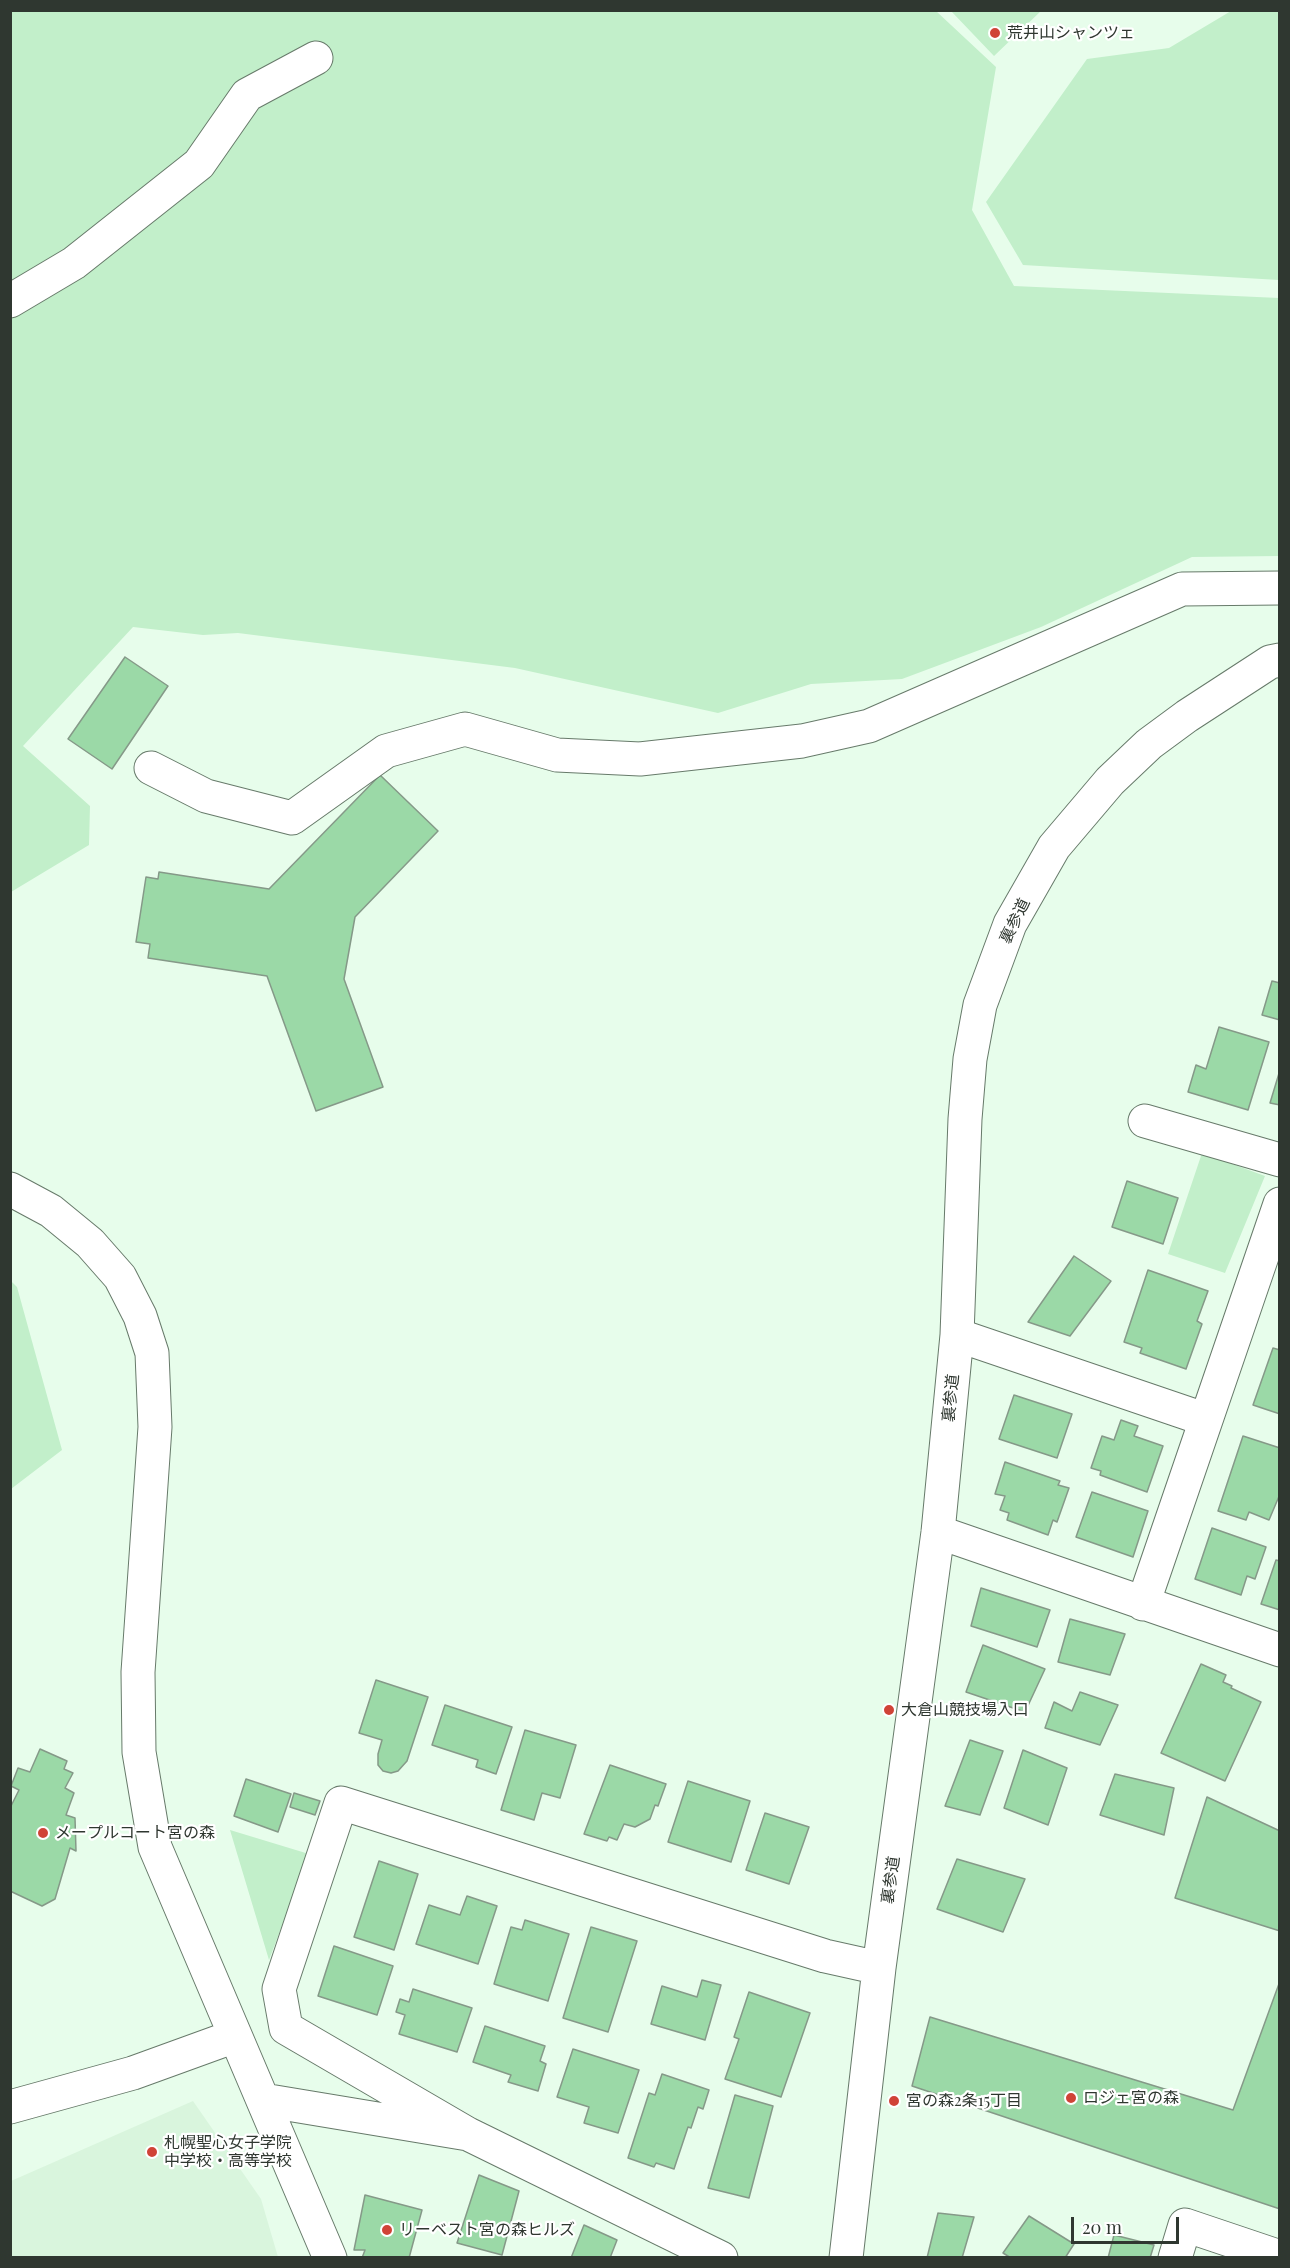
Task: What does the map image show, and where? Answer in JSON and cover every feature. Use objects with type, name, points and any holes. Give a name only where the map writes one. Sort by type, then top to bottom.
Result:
[{"type":"street","points":[[10,301],[74,263],[199,164],[247,95],[316,58]]},
{"type":"street","points":[[151,768],[206,796],[292,818],[386,751],[465,729],[557,755],[640,759],[802,741],[869,726],[1182,589],[1280,588]]},
{"type":"street","name":"裏参道","points":[[846,2258],[879,1968],[938,1532],[957,1335],[965,1119],[970,1059],[980,1005],[1010,924],[1054,848],[1110,781],[1149,744],[1187,716],[1270,662],[1280,660]]},
{"type":"street","points":[[1145,1121],[1280,1160]]},
{"type":"street","points":[[10,1189],[59,1218],[90,1243],[120,1277],[140,1316],[153,1353],[154,1426],[138,1672],[139,1752],[155,1847],[330,2258]]},
{"type":"street","points":[[1143,1604],[1204,1419],[1280,1204]]},
{"type":"street","points":[[957,1335],[1204,1419]]},
{"type":"street","points":[[938,1532],[1280,1650]]},
{"type":"street","points":[[721,2258],[468,2134],[286,2028],[279,1989],[341,1803],[825,1956],[879,1968]]},
{"type":"street","points":[[10,2107],[133,2073],[235,2036]]},
{"type":"street","points":[[263,2100],[468,2134]]},
{"type":"street","points":[[1175,2258],[1185,2225],[1280,2257]]},
{"type":"shaded area","points":[[10,11],[936,11],[996,67],[972,210],[1014,286],[1279,298],[1279,556],[1192,557],[1041,627],[902,679],[811,684],[718,713],[515,668],[238,633],[203,635],[133,627],[23,746],[90,806],[89,845],[11,892]]},
{"type":"shaded area","name":"荒井山シャンツェ","points":[[951,11],[1041,11],[994,56]]},
{"type":"shaded area","points":[[1231,11],[1279,11],[1279,280],[1023,265],[986,202],[1087,59],[1169,48]]},
{"type":"shaded area","points":[[1202,1153],[1265,1176],[1225,1273],[1168,1254]]},
{"type":"shaded area","points":[[11,1281],[17,1287],[62,1450],[11,1489]]},
{"type":"shaded area","points":[[230,1830],[309,1854],[269,1960]]},
{"type":"shaded area","name":"札幌聖心女子学院 中学校・高等学校","points":[[193,2101],[261,2199],[278,2257],[11,2257],[11,2181]]},
{"type":"building","points":[[125,657],[168,686],[112,769],[68,739]]},
{"type":"building","points":[[380,775],[438,831],[355,917],[344,979],[383,1087],[316,1111],[267,976],[148,958],[150,944],[136,942],[146,877],[158,879],[159,872],[269,889]]},
{"type":"building","points":[[1272,981],[1280,983],[1280,1020],[1262,1015]]},
{"type":"building","points":[[1219,1027],[1269,1042],[1248,1110],[1188,1092],[1196,1065],[1206,1069]]},
{"type":"building","points":[[1280,1070],[1280,1105],[1270,1103]]},
{"type":"building","points":[[1127,1181],[1178,1198],[1163,1244],[1112,1227]]},
{"type":"building","points":[[1074,1256],[1111,1281],[1070,1336],[1028,1322]]},
{"type":"building","points":[[1148,1270],[1208,1291],[1197,1321],[1202,1324],[1186,1369],[1140,1353],[1142,1348],[1124,1342]]},
{"type":"building","points":[[1273,1348],[1280,1350],[1280,1414],[1253,1405]]},
{"type":"building","points":[[1014,1395],[1072,1414],[1057,1458],[999,1439]]},
{"type":"building","points":[[1121,1420],[1138,1426],[1134,1436],[1163,1446],[1147,1492],[1100,1475],[1101,1471],[1091,1468],[1102,1436],[1114,1440]]},
{"type":"building","points":[[1243,1436],[1280,1448],[1280,1494],[1269,1520],[1249,1512],[1246,1520],[1218,1511]]},
{"type":"building","points":[[1005,1462],[1060,1481],[1058,1485],[1069,1488],[1057,1522],[1053,1520],[1048,1535],[1007,1520],[1009,1513],[1000,1510],[1005,1496],[995,1494]]},
{"type":"building","points":[[1092,1492],[1148,1511],[1133,1557],[1076,1537]]},
{"type":"building","points":[[1212,1528],[1266,1547],[1255,1579],[1247,1576],[1241,1595],[1195,1579]]},
{"type":"building","points":[[1276,1560],[1280,1561],[1280,1610],[1261,1604]]},
{"type":"building","points":[[981,1588],[1050,1610],[1037,1647],[971,1626]]},
{"type":"building","points":[[1070,1619],[1125,1634],[1110,1675],[1058,1662]]},
{"type":"building","points":[[983,1645],[1045,1669],[1025,1712],[966,1692]]},
{"type":"building","points":[[1201,1664],[1226,1675],[1223,1682],[1232,1686],[1231,1688],[1261,1702],[1225,1781],[1161,1753]]},
{"type":"building","points":[[376,1680],[428,1697],[407,1761],[398,1771],[391,1773],[383,1771],[378,1765],[382,1740],[359,1733]]},
{"type":"building","points":[[1080,1692],[1118,1705],[1100,1745],[1045,1728],[1054,1702],[1072,1711]]},
{"type":"building","points":[[445,1705],[512,1727],[496,1774],[476,1767],[478,1760],[432,1745]]},
{"type":"building","points":[[525,1730],[576,1745],[560,1798],[542,1793],[534,1820],[501,1810]]},
{"type":"building","points":[[970,1740],[1003,1751],[980,1815],[945,1806]]},
{"type":"building","name":"メープルコート宮の森","points":[[40,1749],[67,1761],[64,1769],[73,1773],[65,1788],[74,1793],[66,1815],[75,1818],[76,1851],[70,1848],[55,1899],[42,1906],[10,1891],[10,1808],[19,1790],[11,1786],[18,1768],[30,1772]]},
{"type":"building","points":[[1023,1750],[1067,1768],[1048,1825],[1004,1808]]},
{"type":"building","points":[[610,1765],[666,1784],[658,1806],[655,1805],[650,1819],[635,1827],[624,1824],[617,1840],[609,1837],[607,1841],[584,1834]]},
{"type":"building","points":[[1115,1774],[1174,1788],[1164,1835],[1100,1815]]},
{"type":"building","points":[[246,1779],[291,1794],[278,1832],[234,1816]]},
{"type":"building","points":[[688,1781],[750,1801],[731,1862],[668,1842]]},
{"type":"building","points":[[294,1793],[320,1801],[315,1815],[290,1807]]},
{"type":"building","points":[[1207,1797],[1280,1831],[1280,1931],[1175,1898]]},
{"type":"building","points":[[765,1813],[809,1827],[789,1884],[746,1870]]},
{"type":"building","points":[[957,1859],[1025,1879],[1003,1932],[937,1909]]},
{"type":"building","points":[[379,1861],[418,1874],[394,1950],[354,1937]]},
{"type":"building","points":[[467,1896],[497,1906],[478,1964],[416,1944],[429,1905],[460,1915]]},
{"type":"building","points":[[525,1920],[569,1934],[548,2001],[494,1984],[511,1927],[522,1930]]},
{"type":"building","points":[[591,1927],[637,1941],[608,2032],[563,2018]]},
{"type":"building","points":[[334,1946],[393,1966],[377,2015],[318,1996]]},
{"type":"building","points":[[702,1980],[721,1985],[705,2040],[651,2024],[662,1986],[697,1997]]},
{"type":"building","name":"ロジェ宮の森","points":[[1280,1981],[1280,2209],[912,2086],[930,2017],[1233,2110]]},
{"type":"building","points":[[413,1989],[472,2008],[457,2052],[399,2034],[405,2015],[396,2012],[400,1999],[409,2002]]},
{"type":"building","points":[[749,1992],[810,2013],[781,2097],[725,2079],[739,2039],[734,2037]]},
{"type":"building","points":[[485,2026],[545,2046],[540,2061],[546,2064],[538,2091],[508,2082],[511,2075],[473,2062]]},
{"type":"building","points":[[573,2049],[639,2070],[618,2133],[584,2123],[589,2107],[557,2097]]},
{"type":"building","points":[[662,2074],[709,2090],[703,2109],[698,2107],[691,2128],[688,2127],[674,2169],[656,2163],[654,2167],[628,2158],[649,2093],[655,2095]]},
{"type":"building","points":[[735,2095],[773,2106],[749,2198],[708,2188]]},
{"type":"building","points":[[479,2175],[519,2191],[502,2255],[457,2243]]},
{"type":"building","name":"リーベスト宮の森ヒルズ","points":[[365,2195],[422,2210],[409,2258],[362,2258],[365,2250],[354,2250]]},
{"type":"building","points":[[938,2213],[974,2217],[962,2258],[927,2258]]},
{"type":"building","points":[[1029,2216],[1074,2244],[1065,2258],[1011,2258],[1003,2253]]},
{"type":"building","points":[[584,2225],[617,2240],[610,2258],[571,2258]]},
{"type":"building","points":[[1114,2235],[1154,2245],[1150,2258],[1108,2258]]},
{"type":"place","name":"荒井山シャンツェ","points":[[995,33]]},
{"type":"place","name":"大倉山競技場入口","points":[[889,1710]]},
{"type":"place","name":"メープルコート宮の森","points":[[43,1833]]},
{"type":"place","name":"ロジェ宮の森","points":[[1071,2098]]},
{"type":"place","name":"宮の森2条15丁目","points":[[894,2101]]},
{"type":"place","name":"札幌聖心女子学院 中学校・高等学校","points":[[152,2152]]},
{"type":"place","name":"リーベスト宮の森ヒルズ","points":[[387,2230]]}]
